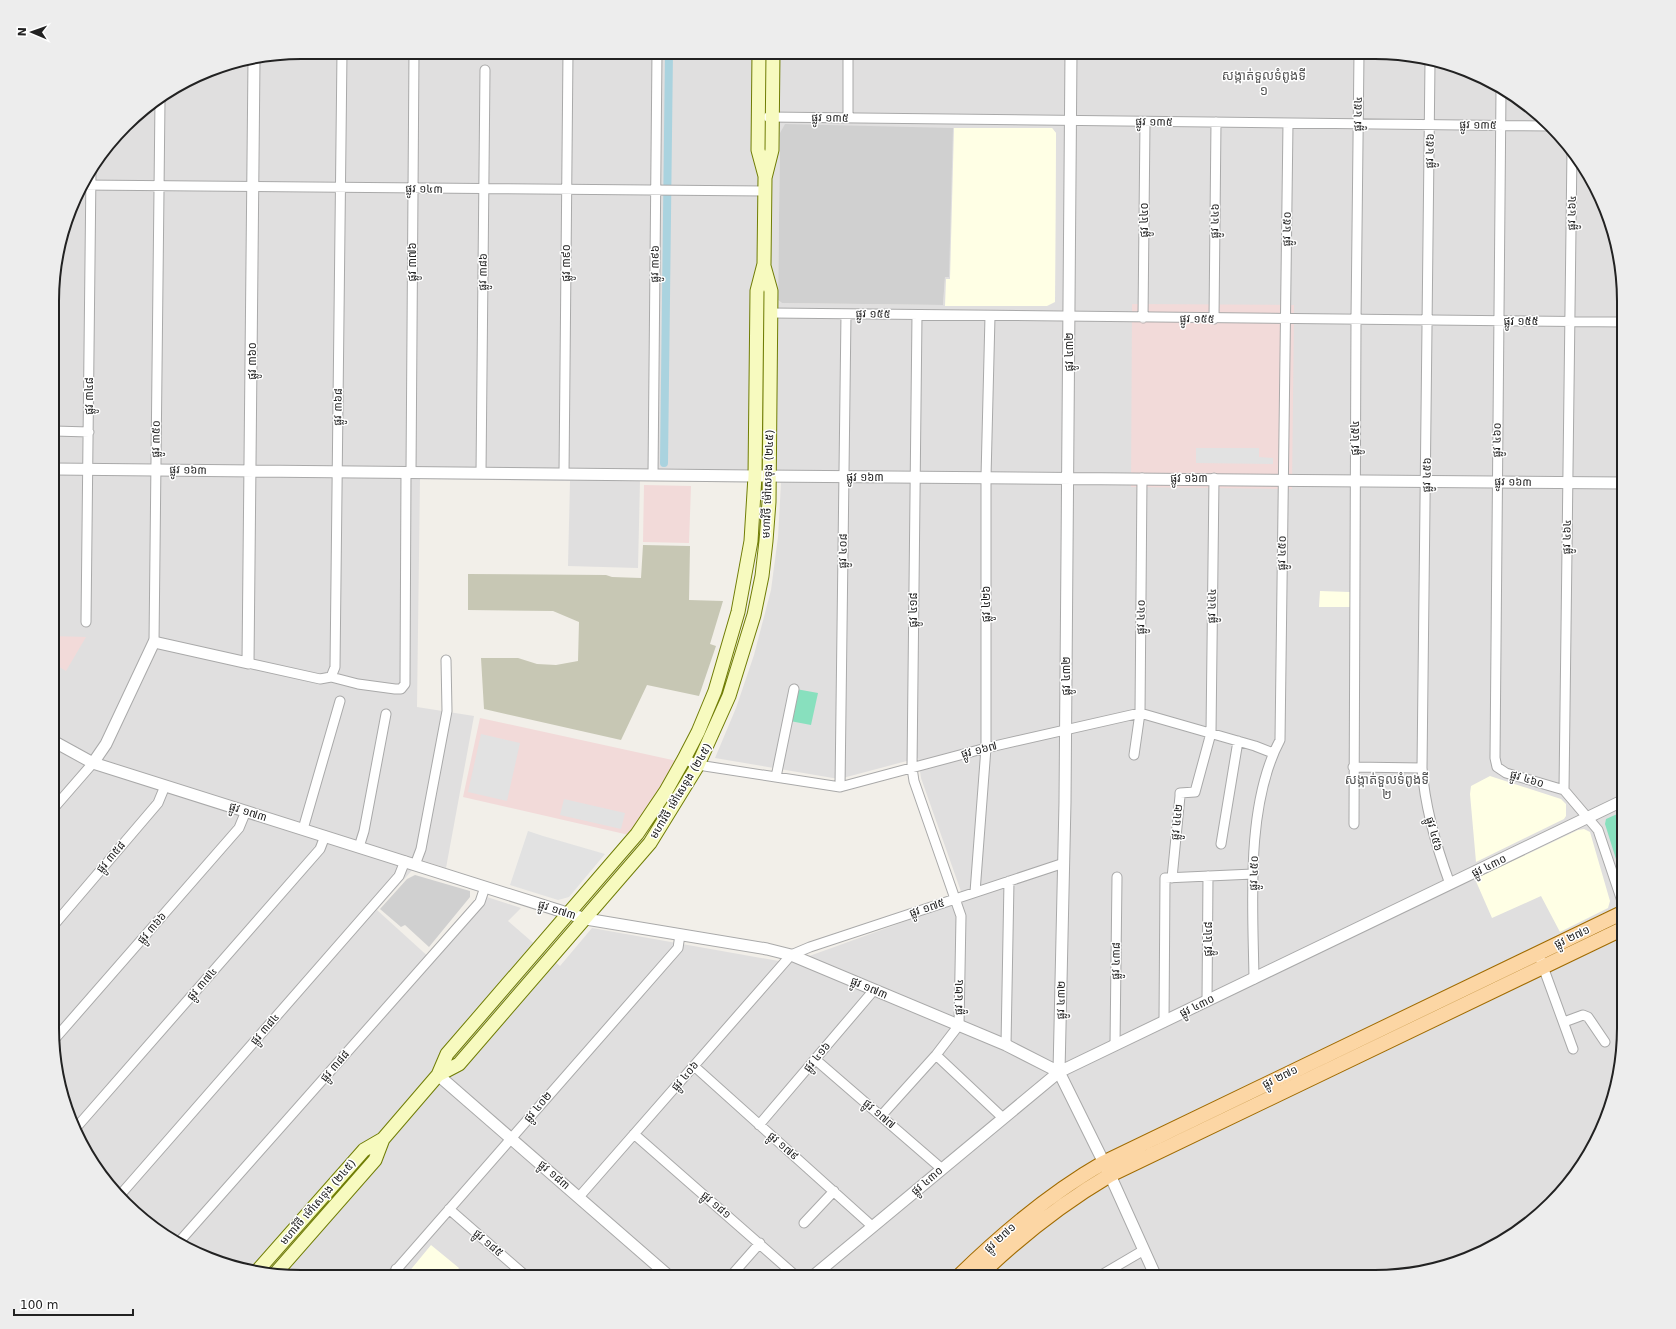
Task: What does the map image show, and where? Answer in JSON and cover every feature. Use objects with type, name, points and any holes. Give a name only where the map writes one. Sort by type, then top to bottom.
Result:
[{"type":"main road","name":"មហាវិថី ម៉ៅសេទុង (២៤៥)","points":[[280,1269],[376,1160],[384,1139],[438,1075],[447,1054],[637,834],[666,791],[698,732],[723,668],[747,573],[751,541],[755,476],[757,291],[764,264],[765,178],[758,150],[759,59]]},
{"type":"main road","name":"មហាវិថី ម៉ៅសេទុង (២៤៥)","points":[[765,178],[772,150],[773,59]]},
{"type":"main road","name":"មហាវិថី ម៉ៅសេទុង (២៤៥)","points":[[438,1075],[459,1064],[586,919],[650,843],[698,765],[712,737],[737,673],[754,615],[762,576],[767,533],[771,291],[764,264]]},
{"type":"main road","points":[[747,573],[762,576]]},
{"type":"main road","name":"ផ្លូវ ២៧១","points":[[986,1270],[1042,1220],[1079,1193],[1106,1169],[1538,952],[1617,915]]},
{"type":"main road","name":"ផ្លូវ ២៧១","points":[[966,1270],[1035,1208],[1070,1182],[1106,1169],[1617,931]]},
{"type":"main road","points":[[515,976],[527,986]]},
{"type":"main road","name":"មហាវិថី ម៉ៅសេទុង (២៤៥)","points":[[261,1266],[364,1150],[384,1139]]},
{"type":"street","name":"ផ្លូវ ៣៦៨","points":[[330,676],[335,667],[342,59]]},
{"type":"street","name":"ផ្លូវ ៣៧៦","points":[[330,676],[358,684],[395,689],[401,689],[405,684],[414,59]]},
{"type":"street","name":"ផ្លូវ ៣៩០","points":[[564,474],[568,59]]},
{"type":"street","name":"ផ្លូវ ៣៩៦","points":[[652,475],[660,191],[657,59]]},
{"type":"street","points":[[848,59],[848,118]]},
{"type":"street","name":"ផ្លូវ ៤៣២","points":[[1071,59],[1066,731],[1059,1072],[1153,1270]]},
{"type":"street","name":"ផ្លូវ ៤៥៤","points":[[1354,824],[1353,767],[1359,59]]},
{"type":"street","name":"ផ្លូវ ៣៦០","points":[[248,663],[254,64]]},
{"type":"street","name":"ផ្លូវ ៤៥៦","points":[[1430,66],[1427,481],[1422,768],[1423,788],[1437,849],[1450,884]]},
{"type":"street","name":"ផ្លូវ ៣៨៦","points":[[480,473],[485,70]]},
{"type":"street","name":"ផ្លូវ ៤៦០","points":[[1501,94],[1496,481],[1495,758],[1497,767],[1506,773],[1564,790]]},
{"type":"street","name":"ផ្លូវ ៣៥០","points":[[93,763],[106,744],[154,642],[160,105]]},
{"type":"street","name":"ផ្លូវ ១៣៥","points":[[758,117],[1542,126]]},
{"type":"street","name":"ផ្លូវ ៤៤០","points":[[1143,318],[1145,122]]},
{"type":"street","name":"ផ្លូវ ៤៤៦","points":[[1214,319],[1216,122]]},
{"type":"street","name":"ផ្លូវ ៤៥០","points":[[1254,979],[1253,874],[1258,818],[1262,789],[1273,753],[1280,740],[1288,123]]},
{"type":"street","name":"ផ្លូវ ៤៦៤","points":[[1564,790],[1572,161]]},
{"type":"street","name":"ផ្លូវ ១៤៣","points":[[88,185],[765,191]]},
{"type":"street","name":"ផ្លូវ ៣៤៨","points":[[86,190],[89,469],[86,622]]},
{"type":"street","name":"ផ្លូវ ១៥៥","points":[[771,313],[1286,320],[1617,322]]},
{"type":"street","name":"ផ្លូវ ៤០៨","points":[[840,787],[846,314]]},
{"type":"street","name":"ផ្លូវ ៤១៨","points":[[916,315],[912,768],[914,781],[956,898]]},
{"type":"street","name":"ផ្លូវ ៤២៦","points":[[975,892],[986,748],[986,477],[990,316]]},
{"type":"street","points":[[59,431],[89,432]]},
{"type":"street","name":"ផ្លូវ ១៦៣","points":[[59,468],[769,477],[1214,478],[1617,483]]},
{"type":"street","name":"ផ្លូវ ៤៤០","points":[[1134,755],[1140,713],[1142,478]]},
{"type":"street","name":"ផ្លូវ ៤៤៤","points":[[1211,733],[1214,478]]},
{"type":"street","points":[[154,642],[320,679],[330,676]]},
{"type":"street","points":[[416,865],[447,711],[446,660]]},
{"type":"street","points":[[776,777],[794,689]]},
{"type":"street","points":[[303,830],[340,702]]},
{"type":"street","name":"ផ្លូវ ១៦៧","points":[[684,759],[698,765],[840,787],[986,748],[1140,713],[1238,741],[1273,753]]},
{"type":"street","points":[[359,847],[364,831],[386,714]]},
{"type":"street","name":"ផ្លូវ ៤៤២","points":[[1164,1022],[1169,878],[1180,793],[1195,792],[1211,733]]},
{"type":"street","points":[[1221,844],[1238,741]]},
{"type":"street","name":"ផ្លូវ ១៧៣","points":[[59,743],[93,763],[586,919],[767,949],[791,955],[959,1025],[1059,1072]]},
{"type":"street","points":[[59,802],[93,763]]},
{"type":"street","points":[[1353,767],[1422,768]]},
{"type":"street","name":"ផ្លូវ ៣៥៨","points":[[59,919],[158,803],[166,786]]},
{"type":"street","points":[[1564,790],[1579,809],[1589,817],[1598,830],[1617,886]]},
{"type":"street","name":"ផ្លូវ ៤៣០","points":[[820,1270],[1059,1072],[1617,803]]},
{"type":"street","name":"ផ្លូវ ៣៦៦","points":[[59,1034],[239,828],[246,811]]},
{"type":"street","name":"ផ្លូវ ៣៧៤","points":[[79,1124],[320,849],[325,836]]},
{"type":"street","name":"ផ្លូវ ៣៨៤","points":[[123,1191],[399,876],[405,861]]},
{"type":"street","name":"ផ្លូវ ១៧៥","points":[[791,955],[810,947],[1064,863]]},
{"type":"street","points":[[1169,878],[1253,874]]},
{"type":"street","name":"ផ្លូវ ៤៤៨","points":[[1207,1001],[1208,876]]},
{"type":"street","name":"ផ្លូវ ៤៣៨","points":[[1115,1045],[1117,877]]},
{"type":"street","points":[[1006,1046],[1009,881]]},
{"type":"street","name":"ផ្លូវ ៣៨៨","points":[[182,1239],[480,902],[485,887]]},
{"type":"street","name":"ផ្លូវ ៤២៤","points":[[881,1116],[936,1054],[959,1025],[961,916],[956,898]]},
{"type":"street","name":"ផ្លូវ ៤០២","points":[[396,1269],[678,948],[680,935]]},
{"type":"street","points":[[1538,952],[1573,1049]]},
{"type":"street","name":"ផ្លូវ ៤០៦","points":[[579,1197],[791,955]]},
{"type":"street","name":"ផ្លូវ ៤១៦","points":[[759,1125],[816,1060],[874,990]]},
{"type":"street","points":[[1564,1022],[1583,1016],[1588,1017],[1605,1042]]},
{"type":"street","points":[[936,1054],[1003,1118]]},
{"type":"street","name":"ផ្លូវ ១៧៧","points":[[816,1060],[942,1169]]},
{"type":"street","name":"ផ្លូវ ១៧៩","points":[[694,1066],[834,1190],[872,1226]]},
{"type":"street","name":"ផ្លូវ ១៨៣","points":[[438,1075],[662,1270]]},
{"type":"street","name":"ផ្លូវ ១៨១","points":[[634,1134],[789,1270]]},
{"type":"street","points":[[804,1223],[834,1190]]},
{"type":"street","name":"ផ្លូវ ១៨៥","points":[[449,1209],[519,1270]]},
{"type":"street","points":[[736,1270],[760,1243]]},
{"type":"street","points":[[1110,1270],[1144,1250]]},
{"type":"shaded area","points":[[1375,59],[1406,61],[1422,64],[1437,67],[1467,77],[1496,91],[1534,119],[1567,154],[1585,180],[1599,209],[1609,239],[1612,254],[1615,270],[1617,301],[1617,1028],[1615,1059],[1609,1090],[1599,1120],[1585,1149],[1557,1187],[1522,1220],[1496,1238],[1467,1252],[1437,1262],[1422,1265],[1406,1268],[1375,1270],[301,1270],[270,1268],[254,1265],[239,1262],[209,1252],[180,1238],[142,1210],[119,1187],[91,1149],[72,1106],[67,1090],[61,1059],[59,1028],[59,301],[61,270],[67,239],[77,209],[84,194],[91,180],[109,154],[130,130],[154,109],[180,91],[209,77],[239,67],[270,61]],"holes":[[[1052,128],[1056,133],[1055,302],[946,306],[946,280],[950,279]],[[780,133],[949,277],[945,277],[943,305],[782,303],[778,300]],[[420,479],[570,481],[568,566],[638,568],[640,481],[781,483],[778,537],[771,590],[754,655],[736,708],[715,758],[839,779],[918,758],[921,778],[964,900],[790,963],[592,928],[560,966],[508,921],[521,908],[487,897],[432,960],[377,910],[421,860],[446,868],[474,716],[417,707]]]},
{"type":"shaded area","points":[[785,124],[953,128],[949,277],[945,277],[943,305],[782,303],[778,300],[780,133]]},
{"type":"shaded area","points":[[954,128],[1052,128],[1056,133],[1055,302],[1047,306],[945,306],[946,279],[950,279]]},
{"type":"shaded area","points":[[1132,304],[1294,305],[1292,489],[1131,487]]},
{"type":"shaded area","points":[[1196,448],[1259,448],[1259,457],[1273,458],[1273,464],[1196,463]]},
{"type":"shaded area","points":[[644,485],[691,486],[689,543],[643,542]]},
{"type":"shaded area","points":[[643,545],[690,546],[689,600],[723,601],[710,644],[716,646],[699,696],[647,685],[621,740],[484,709],[481,658],[518,658],[537,664],[556,665],[578,661],[579,622],[553,611],[468,610],[468,574],[606,575],[612,577],[641,578]]},
{"type":"shaded area","points":[[1320,591],[1350,592],[1350,607],[1319,607]]},
{"type":"shaded area","points":[[59,636],[86,637],[66,671],[59,667]]},
{"type":"shaded area","points":[[480,718],[677,761],[629,835],[463,797]]},
{"type":"shaded area","points":[[481,734],[520,743],[507,801],[468,792]]},
{"type":"shaded area","points":[[1490,776],[1561,799],[1566,804],[1566,816],[1564,819],[1476,862],[1470,794],[1471,786]]},
{"type":"shaded area","points":[[564,799],[625,813],[621,829],[560,815]]},
{"type":"shaded area","points":[[1584,829],[1590,832],[1610,901],[1608,908],[1560,932],[1541,896],[1492,918],[1475,879],[1578,830]]},
{"type":"shaded area","points":[[528,831],[605,854],[569,897],[558,900],[510,885]]},
{"type":"shaded area","points":[[415,875],[470,891],[470,897],[429,947],[405,925],[401,927],[380,909],[407,879]]},
{"type":"shaded area","points":[[431,1245],[459,1268],[457,1270],[410,1270]]},
{"type":"green space","points":[[796,689],[818,693],[811,725],[790,721]]},
{"type":"green space","points":[[1617,814],[1617,862],[1605,824],[1606,819]]},
{"type":"waterway","points":[[664,463],[669,59]]},
{"type":"district","name":"សង្កាត់ទួលទំពូងទី ១","points":[[1264,82]]},
{"type":"district","name":"សង្កាត់ទួលទំពូងទី ២","points":[[1387,786]]}]
